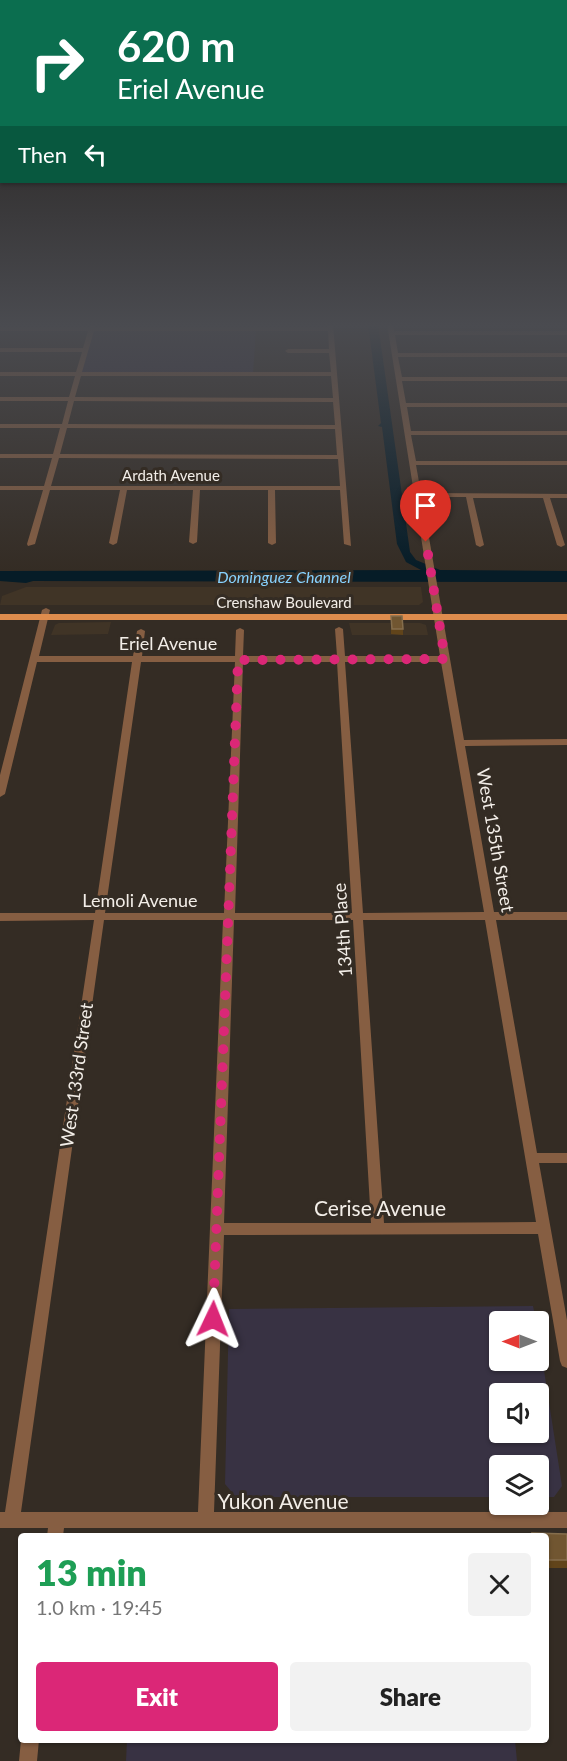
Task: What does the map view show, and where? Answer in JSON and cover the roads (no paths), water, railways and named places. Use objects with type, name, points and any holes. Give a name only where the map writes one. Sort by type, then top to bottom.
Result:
[{"type":"main road","name":"Crenshaw Boulevard","points":[[0,610],[46,613],[438,614],[554,613],[567,610]]},
{"type":"main road","name":"Crenshaw Boulevard","points":[[0,617],[46,613]]},
{"type":"main road","name":"Crenshaw Boulevard","points":[[554,613],[567,617]]},
{"type":"street","points":[[31,544],[70,406]]},
{"type":"street","points":[[335,406],[348,544]]},
{"type":"street","name":"West 135th Street","points":[[403,406],[567,1361]]},
{"type":"street","points":[[0,426],[337,427]]},
{"type":"street","points":[[407,433],[567,433]]},
{"type":"street","points":[[0,456],[340,457]]},
{"type":"street","points":[[412,463],[567,463]]},
{"type":"street","name":"Ardath Avenue","points":[[0,488],[343,488]]},
{"type":"street","points":[[113,543],[124,488]]},
{"type":"street","points":[[193,542],[197,488]]},
{"type":"street","points":[[272,488],[272,543]]},
{"type":"street","points":[[418,495],[567,496]]},
{"type":"street","points":[[469,496],[480,545]]},
{"type":"street","points":[[546,496],[561,544]]},
{"type":"street","points":[[0,794],[46,613]]},
{"type":"street","name":"134th Place","points":[[339,629],[378,1228]]},
{"type":"street","points":[[206,1521],[240,630]]},
{"type":"street","name":"West 133rd Street","points":[[6,1520],[141,631]]},
{"type":"street","name":"Eriel Avenue","points":[[34,659],[445,659]]},
{"type":"street","points":[[460,743],[567,742]]},
{"type":"street","name":"Lemoli Avenue","points":[[0,917],[567,916]]},
{"type":"street","points":[[532,1158],[567,1158]]},
{"type":"street","name":"Cerise Avenue","points":[[216,1229],[544,1228]]},
{"type":"street","name":"Yukon Avenue","points":[[6,1520],[56,1528],[206,1521],[567,1520]]},
{"type":"street","points":[[28,1761],[30,1743]]},
{"type":"water","name":"Dominguez Channel","points":[[379,406],[390,406],[410,552],[416,560],[440,570],[567,571],[567,582],[33,581],[26,583],[0,581],[0,571],[421,570],[406,562],[397,544],[382,427],[378,426],[381,423]]}]
